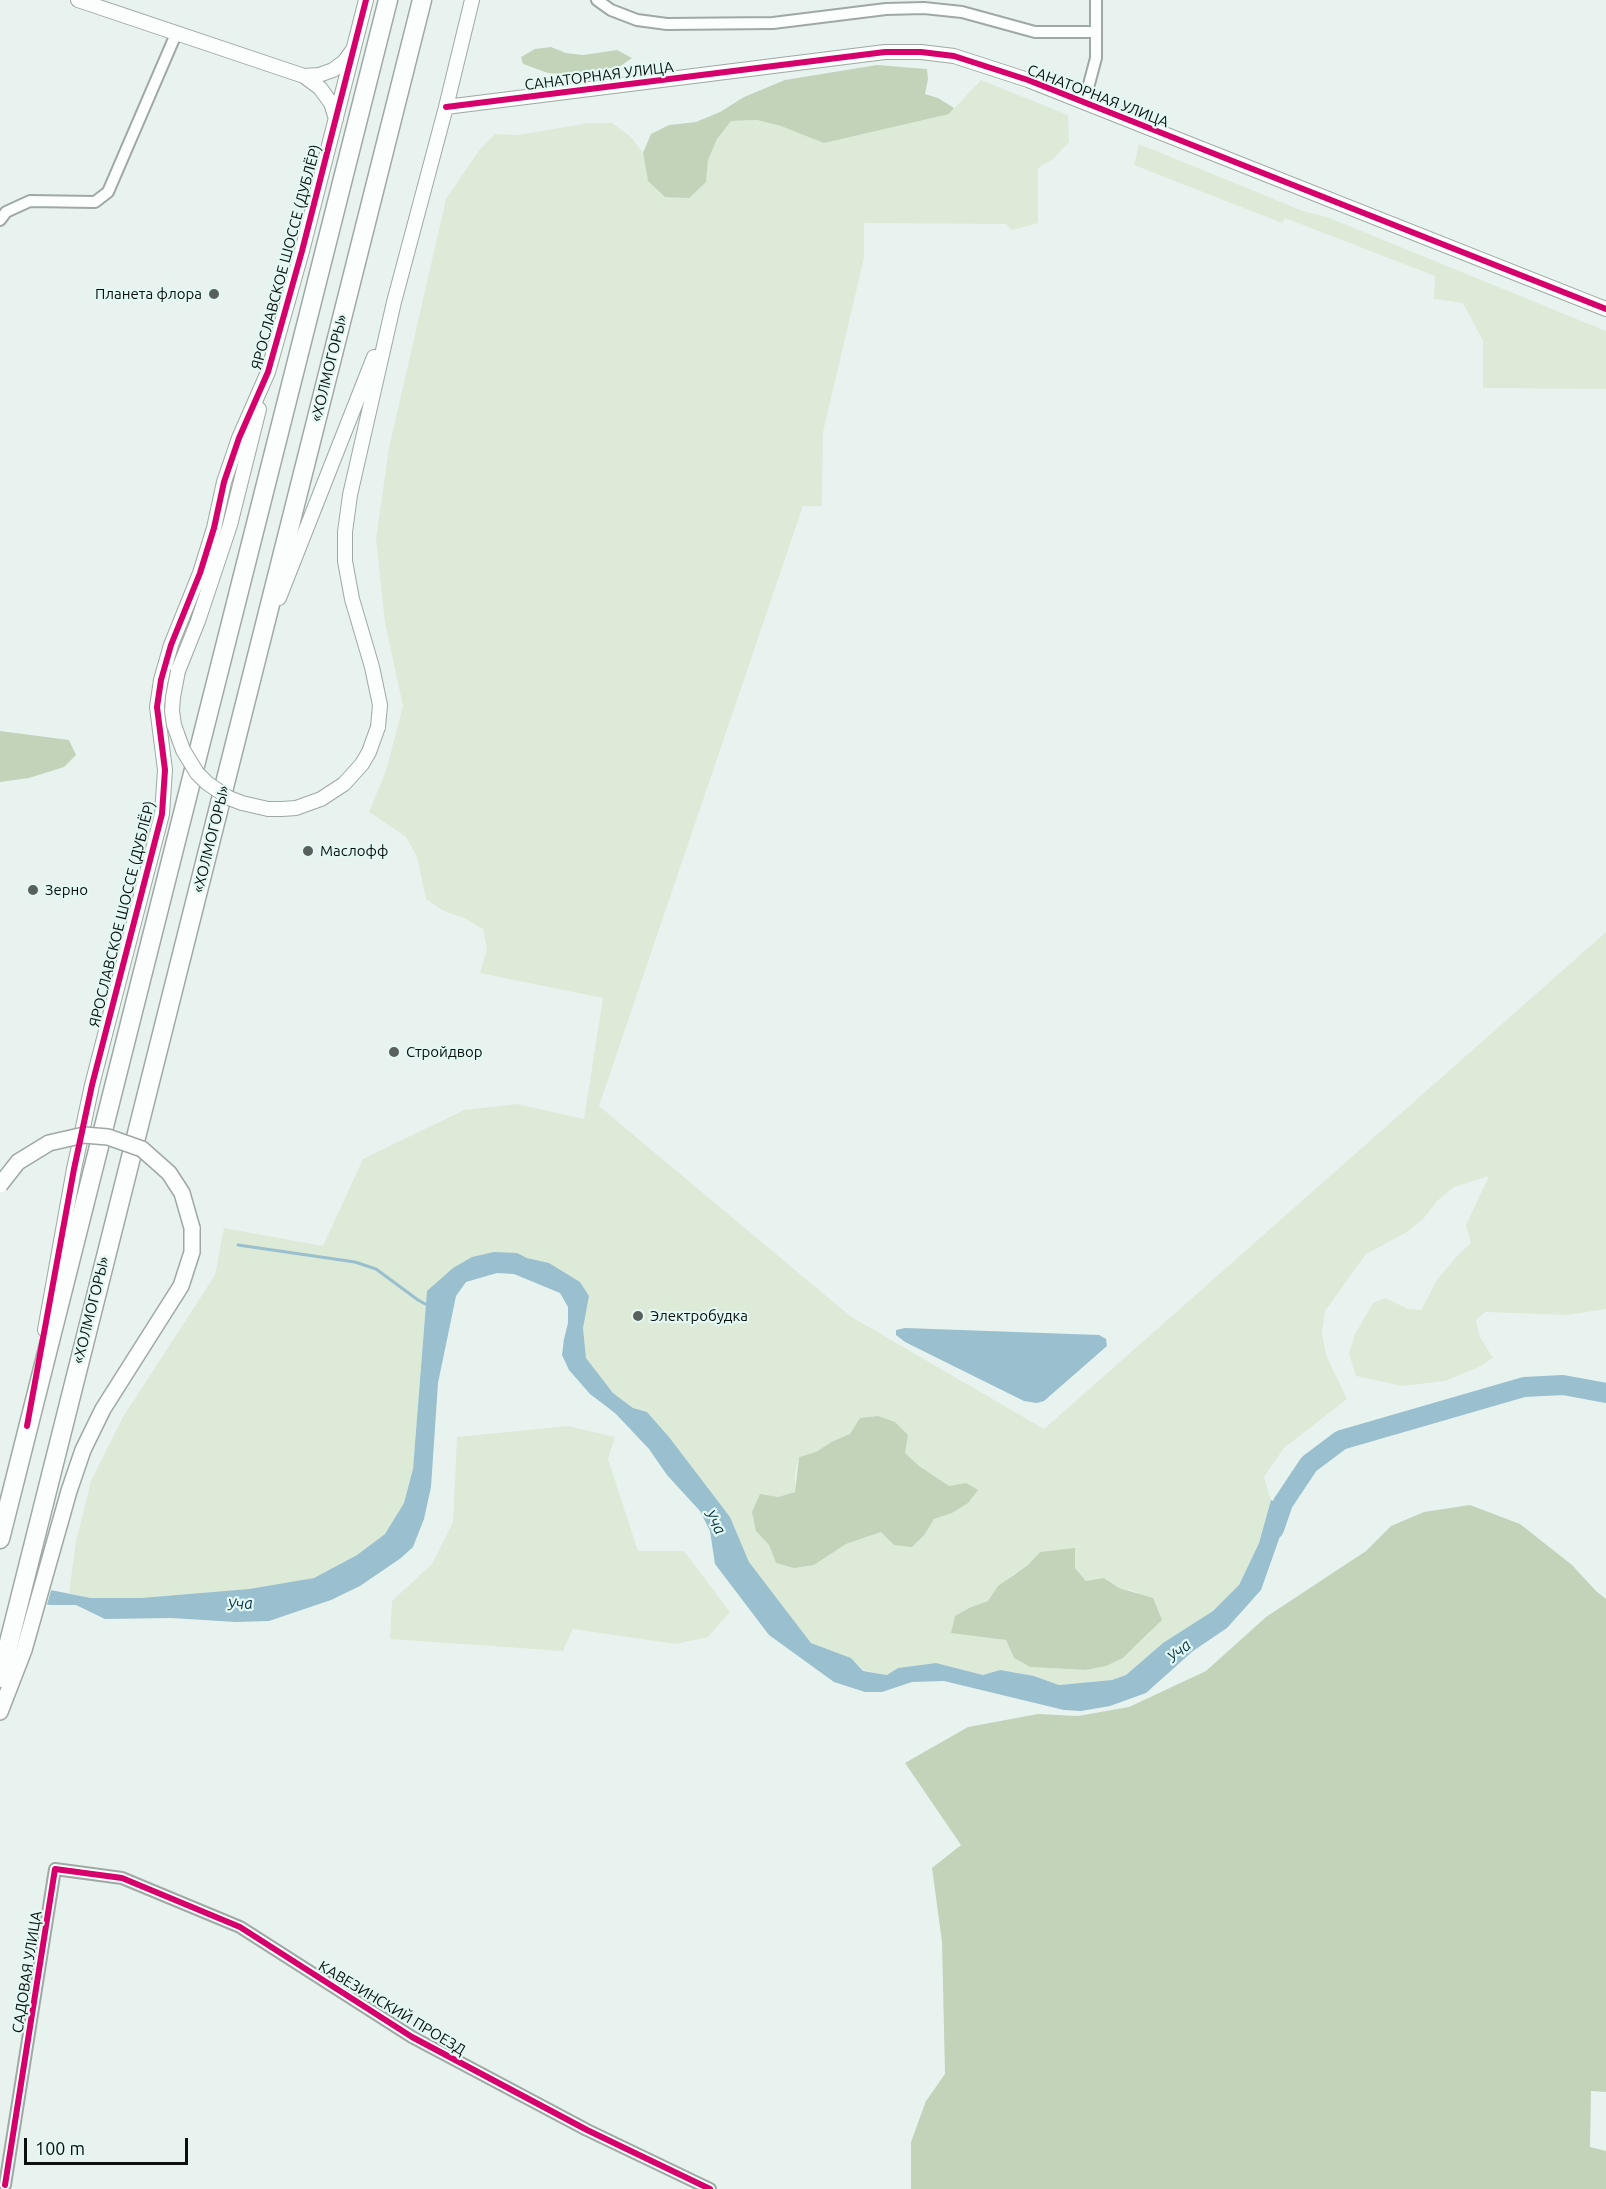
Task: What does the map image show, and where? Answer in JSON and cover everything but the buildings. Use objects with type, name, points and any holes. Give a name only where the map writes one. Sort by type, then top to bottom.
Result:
[{"type":"highway","points":[[0,1538],[388,0]]},
{"type":"highway","name":"«ХОЛМОГОРЫ»","points":[[0,1678],[16,1648],[32,1546],[422,0]]},
{"type":"main road","points":[[0,1185],[18,1162],[49,1143],[72,1136],[108,1137],[142,1149],[169,1173],[182,1193],[192,1228],[192,1252],[186,1275],[103,1409],[83,1450],[53,1551],[16,1648],[0,1712]]},
{"type":"street","points":[[78,0],[304,76],[320,88],[331,103],[336,119]]},
{"type":"street","name":"ЯРОСЛАВСКОЕ ШОССЕ (ДУБЛЁР)","points":[[27,1426],[74,1169],[92,1085],[162,813],[165,770],[157,707],[161,680],[171,645],[200,573],[214,528],[224,482],[239,438],[268,372],[366,0]]},
{"type":"street","points":[[268,372],[230,525],[198,621],[178,671],[172,697],[172,711],[183,750],[189,762],[207,783],[229,798],[242,803],[262,808],[282,809],[296,808],[321,799],[344,784],[362,764],[375,740],[380,705],[372,668],[352,600],[345,561],[345,532],[350,495],[394,302],[447,106],[472,0]]},
{"type":"street","points":[[597,0],[611,10],[637,20],[667,24],[773,23],[886,9],[924,8],[962,12],[1035,32],[1096,32]]},
{"type":"street","points":[[1084,103],[1096,58],[1096,0]]},
{"type":"street","points":[[0,220],[6,212],[30,201],[95,202],[108,192],[176,34]]},
{"type":"street","points":[[304,76],[319,75],[333,70],[344,62],[355,47]]},
{"type":"street","name":"САНАТОРНАЯ УЛИЦА","points":[[447,106],[897,52],[954,56],[1028,81],[1606,309]]},
{"type":"street","points":[[255,662],[303,535],[361,393],[394,302]]},
{"type":"street","name":"САДОВАЯ УЛИЦА","points":[[5,2185],[56,1869]]},
{"type":"street","name":"КАВЕЗИНСКИЙ ПРОЕЗД","points":[[56,1869],[122,1878],[240,1927],[412,2037],[587,2130],[710,2189]]},
{"type":"green space","points":[[551,47],[566,53],[583,55],[617,50],[632,58],[619,67],[565,74],[548,73],[523,64],[521,57],[535,49]]},
{"type":"green space","points":[[877,65],[927,69],[925,94],[938,98],[954,108],[949,114],[824,143],[781,126],[757,120],[731,121],[717,139],[708,160],[706,182],[689,198],[665,197],[648,181],[643,153],[651,134],[669,125],[696,122],[720,112],[744,97],[785,80]]},
{"type":"green space","points":[[981,80],[1068,115],[1069,142],[1053,159],[1038,168],[1038,223],[1012,230],[1006,224],[864,223],[864,258],[823,432],[822,506],[803,506],[599,1106],[850,1316],[1044,1429],[1606,932],[1606,1309],[1568,1315],[1485,1312],[1476,1320],[1480,1337],[1493,1358],[1481,1366],[1445,1381],[1402,1386],[1356,1376],[1349,1354],[1355,1334],[1373,1303],[1385,1298],[1408,1309],[1421,1310],[1437,1280],[1471,1243],[1466,1225],[1489,1176],[1454,1187],[1407,1232],[1366,1254],[1325,1311],[1322,1335],[1327,1357],[1347,1399],[1284,1448],[1264,1477],[1271,1500],[1259,1543],[1239,1585],[1213,1611],[1163,1643],[1126,1675],[1112,1680],[1059,1685],[1034,1676],[1000,1670],[983,1675],[936,1663],[898,1668],[887,1675],[863,1670],[851,1658],[811,1643],[749,1562],[730,1517],[669,1437],[647,1412],[633,1408],[613,1393],[586,1358],[583,1328],[589,1296],[580,1282],[549,1263],[517,1253],[427,1291],[413,1469],[404,1503],[385,1534],[357,1555],[314,1578],[249,1589],[141,1598],[91,1598],[69,1593],[76,1541],[91,1481],[123,1417],[215,1275],[224,1228],[323,1246],[363,1159],[464,1110],[517,1104],[584,1119],[603,998],[480,973],[487,949],[483,929],[464,918],[444,911],[426,899],[417,857],[406,837],[369,812],[386,771],[403,706],[385,623],[376,539],[389,448],[446,199],[480,149],[495,134],[518,135],[588,123],[612,123],[631,137],[643,153],[648,181],[666,197],[706,182],[708,160],[717,139],[731,121],[757,120],[781,126],[949,114]],"holes":[[[850,1434],[905,1453],[949,1487],[966,1483],[952,1513],[934,1519],[925,1534],[894,1545],[881,1532],[846,1544],[814,1565],[776,1563],[769,1545],[778,1497],[795,1492],[795,1474],[799,1457],[817,1452],[833,1441]],[[1075,1549],[1075,1568],[1086,1581],[1104,1578],[1119,1588],[1137,1592],[1150,1633],[1123,1658],[1106,1666],[1086,1670],[1030,1667],[1014,1658],[1006,1640],[987,1637],[971,1607],[988,1601],[1012,1575],[1028,1565],[1040,1552]]]},
{"type":"green space","points":[[1139,144],[1303,211],[1327,217],[1606,331],[1606,389],[1483,388],[1483,341],[1463,303],[1434,299],[1435,276],[1285,218],[1282,223],[1134,165]]},
{"type":"green space","points":[[0,731],[69,740],[76,755],[64,767],[29,778],[0,782]]},
{"type":"green space","points":[[878,1416],[895,1422],[908,1435],[905,1453],[919,1466],[949,1486],[966,1483],[978,1490],[968,1503],[952,1513],[934,1519],[925,1534],[912,1547],[894,1545],[881,1532],[846,1544],[814,1565],[794,1568],[776,1563],[769,1545],[756,1531],[752,1512],[760,1494],[778,1497],[795,1492],[799,1457],[816,1452],[850,1434],[860,1418]]},
{"type":"green space","points":[[568,1426],[615,1437],[608,1459],[638,1551],[684,1551],[730,1612],[708,1637],[676,1644],[573,1629],[563,1651],[390,1639],[392,1601],[432,1564],[453,1522],[457,1437]]},
{"type":"green space","points":[[1470,1505],[1520,1524],[1572,1565],[1606,1599],[1606,2092],[1591,2091],[1590,2147],[1606,2151],[1606,2189],[911,2189],[911,2142],[926,2101],[945,2074],[942,1942],[932,1868],[961,1845],[905,1763],[968,1727],[1038,1714],[1078,1716],[1129,1707],[1206,1671],[1266,1617],[1366,1551],[1391,1526],[1424,1512]]},
{"type":"green space","points":[[1075,1548],[1075,1568],[1086,1581],[1104,1578],[1119,1588],[1153,1598],[1162,1620],[1123,1658],[1106,1666],[1086,1670],[1030,1667],[1014,1658],[1006,1640],[951,1633],[955,1616],[988,1601],[998,1586],[1028,1565],[1040,1552]]},
{"type":"water","points":[[494,1252],[517,1253],[549,1263],[580,1282],[589,1296],[583,1328],[586,1358],[613,1393],[633,1408],[647,1412],[669,1437],[730,1517],[749,1562],[811,1643],[851,1658],[863,1671],[887,1675],[898,1668],[936,1663],[983,1675],[1000,1670],[1034,1676],[1059,1685],[1112,1680],[1126,1675],[1163,1643],[1213,1611],[1239,1585],[1259,1543],[1271,1500],[1290,1508],[1261,1590],[1227,1628],[1193,1651],[1146,1693],[1110,1706],[1081,1711],[1064,1710],[944,1681],[912,1682],[882,1692],[865,1692],[834,1682],[769,1635],[715,1564],[710,1531],[700,1511],[667,1475],[649,1449],[615,1413],[590,1394],[569,1370],[562,1355],[568,1323],[568,1307],[560,1293],[514,1274],[497,1273],[466,1282],[456,1296],[438,1383],[431,1487],[424,1519],[413,1547],[360,1586],[331,1600],[269,1621],[236,1622],[171,1618],[105,1619],[76,1605],[50,1605],[0,1595],[0,1580],[91,1598],[141,1598],[249,1589],[314,1578],[357,1555],[385,1534],[404,1503],[413,1469],[427,1291],[453,1268],[472,1257]]},
{"type":"water","points":[[905,1328],[1099,1335],[1106,1339],[1107,1346],[1044,1401],[1037,1403],[1024,1401],[905,1342],[896,1335],[896,1330]]},
{"type":"pier","points":[[0,1577],[52,1587],[46,1608],[0,1598]]},
{"type":"waterway","points":[[238,1245],[355,1262],[376,1269],[429,1306]]},
{"type":"waterway","name":"Уча","points":[[1274,1529],[1283,1503],[1309,1464],[1341,1440],[1524,1387],[1563,1385],[1606,1393]]},
{"type":"cycle path","points":[[27,1426],[74,1169],[92,1085],[162,814],[165,770],[157,707],[161,680],[171,645],[200,573],[214,528],[224,482],[239,438],[268,372],[302,251],[366,0]]},
{"type":"cycle path","points":[[446,107],[885,52],[921,52],[954,56],[1028,80],[1606,309]]},
{"type":"cycle path","points":[[5,2185],[55,1869],[122,1878],[240,1927],[412,2037],[587,2130],[710,2189]]},
{"type":"place","name":"Планета флора","points":[[214,294]]},
{"type":"place","name":"Маслофф","points":[[308,851]]},
{"type":"place","name":"Зерно","points":[[33,890]]},
{"type":"place","name":"Стройдвор","points":[[394,1052]]},
{"type":"place","name":"Электробудка","points":[[638,1316]]}]
